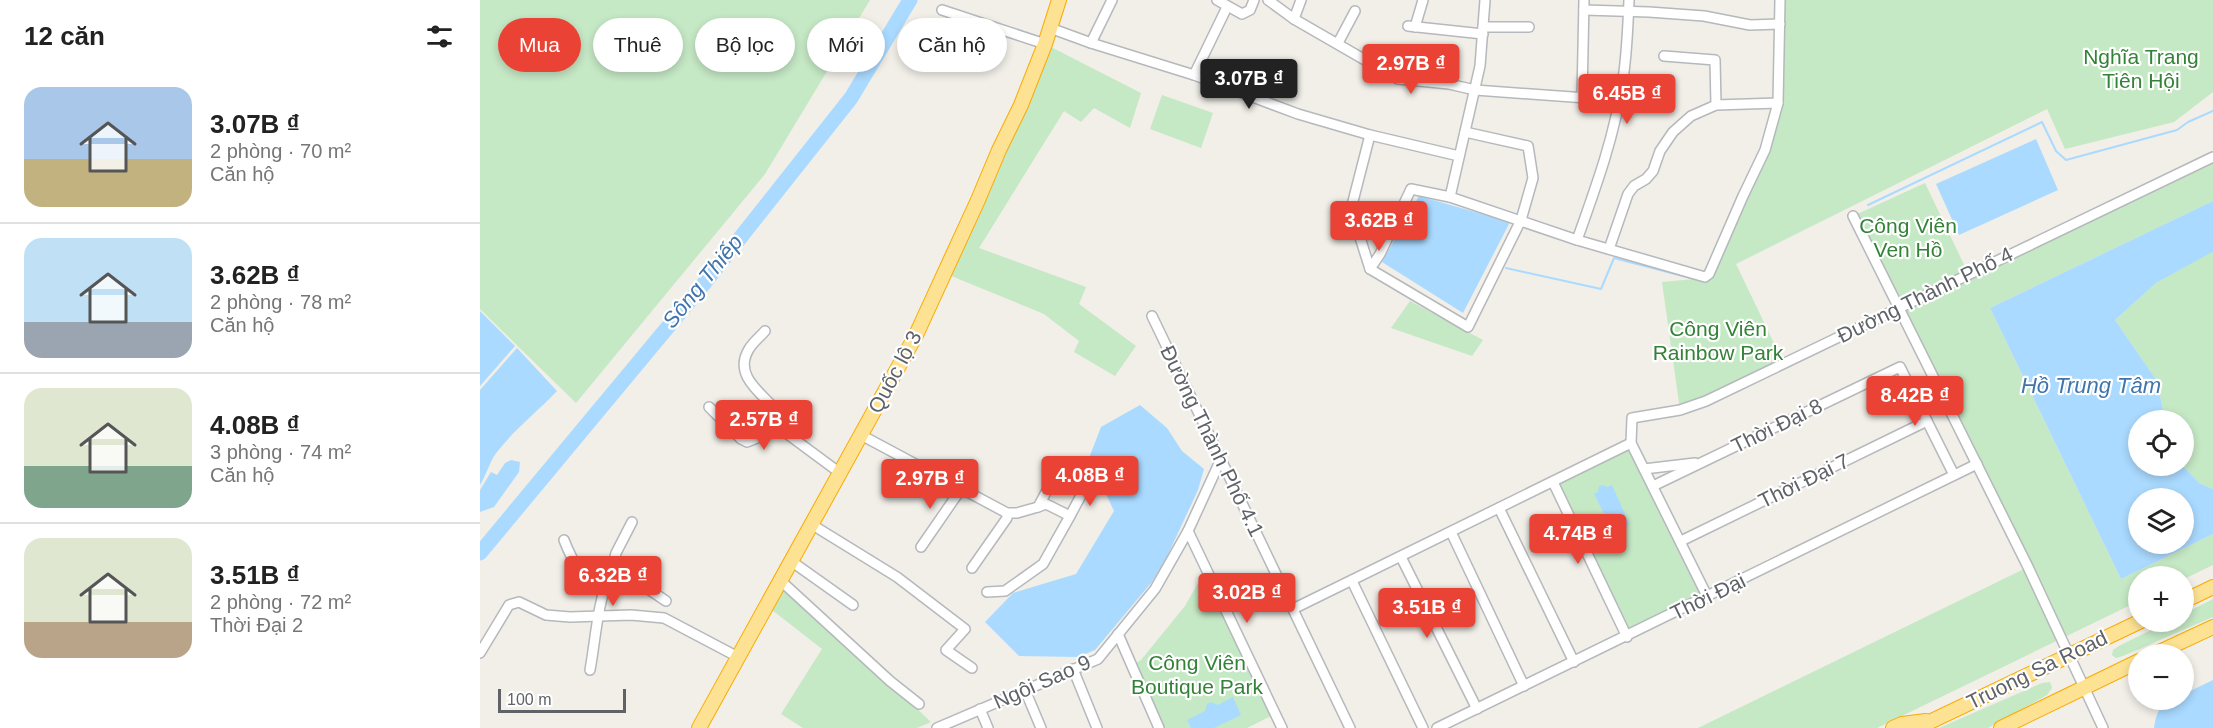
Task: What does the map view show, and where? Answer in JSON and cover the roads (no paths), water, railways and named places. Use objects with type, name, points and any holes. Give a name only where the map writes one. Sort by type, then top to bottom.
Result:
[{"type":"highway","name":"Quốc lộ 3","points":[[699,728],[916,335],[1021,105],[1045,44],[1059,0]]},
{"type":"highway","points":[[2194,596],[2213,587]]},
{"type":"highway","name":"Truong Sa Road","points":[[1917,728],[2128,627]]},
{"type":"highway","points":[[2176,644],[2213,627]]},
{"type":"highway","name":"Truong Sa Road","points":[[2001,728],[2128,666]]},
{"type":"highway","name":"Truong Sa Road","points":[[1893,728],[1902,724],[1934,720]]},
{"type":"street","points":[[1091,43],[1112,0]]},
{"type":"street","points":[[1217,0],[1245,14],[1250,10],[1254,0]]},
{"type":"street","points":[[1268,0],[1294,19],[1398,79],[1449,84],[1474,90],[1584,98],[1584,5],[1704,16],[1750,25],[1780,24]]},
{"type":"street","points":[[1294,19],[1301,0]]},
{"type":"street","points":[[1423,0],[1411,27],[1483,31],[1530,27]]},
{"type":"street","points":[[1450,197],[1480,66],[1485,0]]},
{"type":"street","points":[[1577,240],[1603,165],[1623,80],[1629,0]]},
{"type":"street","points":[[1370,269],[1380,254],[1412,189],[1450,197],[1577,240],[1705,277],[1709,274],[1765,150],[1778,103],[1780,0]]},
{"type":"street","points":[[1194,75],[1227,7]]},
{"type":"street","points":[[942,10],[1045,44]]},
{"type":"street","points":[[1338,43],[1355,11]]},
{"type":"street","points":[[1050,28],[1194,75],[1298,114],[1370,135],[1459,156]]},
{"type":"street","points":[[1664,56],[1715,60],[1716,105]]},
{"type":"street","points":[[1609,249],[1628,194],[1634,186],[1646,179],[1653,171],[1660,151],[1673,132],[1691,117],[1716,105],[1778,103]]},
{"type":"street","points":[[1370,135],[1351,208],[1370,269],[1468,327],[1521,220],[1533,178],[1528,146],[1466,132]]},
{"type":"street","name":"Đường Thành Phố 4","points":[[1631,443],[1632,418],[1680,410],[1706,401],[2213,157]]},
{"type":"street","points":[[1853,216],[1977,464],[2103,728]]},
{"type":"street","name":"Đường Thành Phố 4.1","points":[[1152,316],[1350,728]]},
{"type":"street","points":[[765,331],[748,350],[746,372],[750,382],[780,415],[785,424],[786,434]]},
{"type":"street","name":"Thời Đại 8","points":[[1653,486],[1900,367],[1927,421]]},
{"type":"street","points":[[710,406],[741,439],[747,442],[772,432],[786,434],[840,473]]},
{"type":"street","points":[[1927,421],[1954,475]]},
{"type":"street","name":"Thời Đại 7","points":[[1681,541],[1927,421]]},
{"type":"street","points":[[861,435],[1007,513],[1017,513],[1046,504],[1070,516]]},
{"type":"street","points":[[1293,609],[1631,443],[1708,597]]},
{"type":"street","name":"Ngôi Sao 9","points":[[937,728],[1098,658],[1155,590],[1188,531],[1221,459]]},
{"type":"street","points":[[1644,469],[1703,462]]},
{"type":"street","name":"Thời Đại","points":[[1437,728],[1977,464]]},
{"type":"street","points":[[1038,507],[1053,479]]},
{"type":"street","points":[[1554,482],[1627,637]]},
{"type":"street","points":[[987,592],[1005,591],[1043,564],[1086,486]]},
{"type":"street","points":[[921,547],[961,489]]},
{"type":"street","points":[[1499,508],[1574,662]]},
{"type":"street","points":[[972,568],[1007,519],[1007,513]]},
{"type":"street","points":[[590,670],[597,615],[603,592],[616,553],[632,522]]},
{"type":"street","points":[[811,524],[897,577],[966,629],[946,650],[972,668]]},
{"type":"street","points":[[1188,531],[1282,728]]},
{"type":"street","points":[[1451,532],[1524,686]]},
{"type":"street","points":[[564,540],[570,556],[583,576],[603,592]]},
{"type":"street","points":[[1401,557],[1477,709]]},
{"type":"street","points":[[791,561],[853,605]]},
{"type":"street","points":[[611,571],[638,582],[666,601]]},
{"type":"street","points":[[781,581],[890,681],[919,704]]},
{"type":"street","points":[[1352,581],[1423,728]]},
{"type":"street","points":[[480,652],[509,605],[519,602],[546,615],[664,618],[738,657]]},
{"type":"street","points":[[1118,634],[1159,728]]},
{"type":"street","points":[[1072,669],[1097,728]]},
{"type":"street","points":[[1025,690],[1041,728]]},
{"type":"street","points":[[980,709],[988,728]]},
{"type":"water","points":[[2036,139],[2058,190],[1959,235],[1936,184]]},
{"type":"water","points":[[1419,196],[1510,222],[1463,313],[1382,262]]},
{"type":"water","name":"Hồ Trung Tâm","points":[[2213,201],[2213,253],[2156,283],[2115,320],[2157,381],[2163,410],[2128,410],[2128,476],[2192,476],[2199,483],[2213,489],[2213,534],[2194,543],[2194,488],[2128,488],[2128,554],[2172,554],[2148,566],[2128,566],[2128,576],[2121,579],[1990,308]]},
{"type":"water","points":[[480,311],[515,346],[480,386]]},
{"type":"water","points":[[517,348],[557,391],[497,452],[480,485],[480,390]]},
{"type":"water","points":[[1140,405],[1167,428],[1182,451],[1204,469],[1198,490],[1164,563],[1151,583],[1095,650],[1078,657],[1019,656],[985,622],[1013,593],[1076,574],[1114,511],[1089,458],[1101,427]]},
{"type":"water","points":[[511,460],[520,462],[519,472],[494,507],[480,512],[480,490],[491,472],[497,475],[505,463]]},
{"type":"water","points":[[1602,485],[1607,487],[1612,485],[1629,523],[1624,532],[1617,533],[1615,529],[1612,530],[1594,494]]},
{"type":"water","points":[[2213,680],[2213,728],[2154,728],[2159,710],[2194,710],[2194,689]]},
{"type":"water","points":[[1233,697],[1241,715],[1214,728],[1191,728],[1187,720],[1205,711],[1207,704],[1211,702],[1218,705]]},
{"type":"waterway","name":"Sông Thiếp","points":[[480,553],[702,286],[851,98],[910,0]]},
{"type":"waterway","points":[[1868,205],[2042,122],[2056,151],[2066,160],[2177,130],[2188,122],[2213,111]]},
{"type":"waterway","points":[[1506,268],[1601,289],[1614,258],[1706,282]]},
{"type":"park label","name":"Nghĩa Trang Tiên Hội","points":[[2141,69]]},
{"type":"park label","name":"Công Viên Ven Hồ","points":[[1908,238]]},
{"type":"park label","name":"Công Viên Rainbow Park","points":[[1718,341]]},
{"type":"park label","name":"Công Viên Boutique Park","points":[[1197,675]]}]
